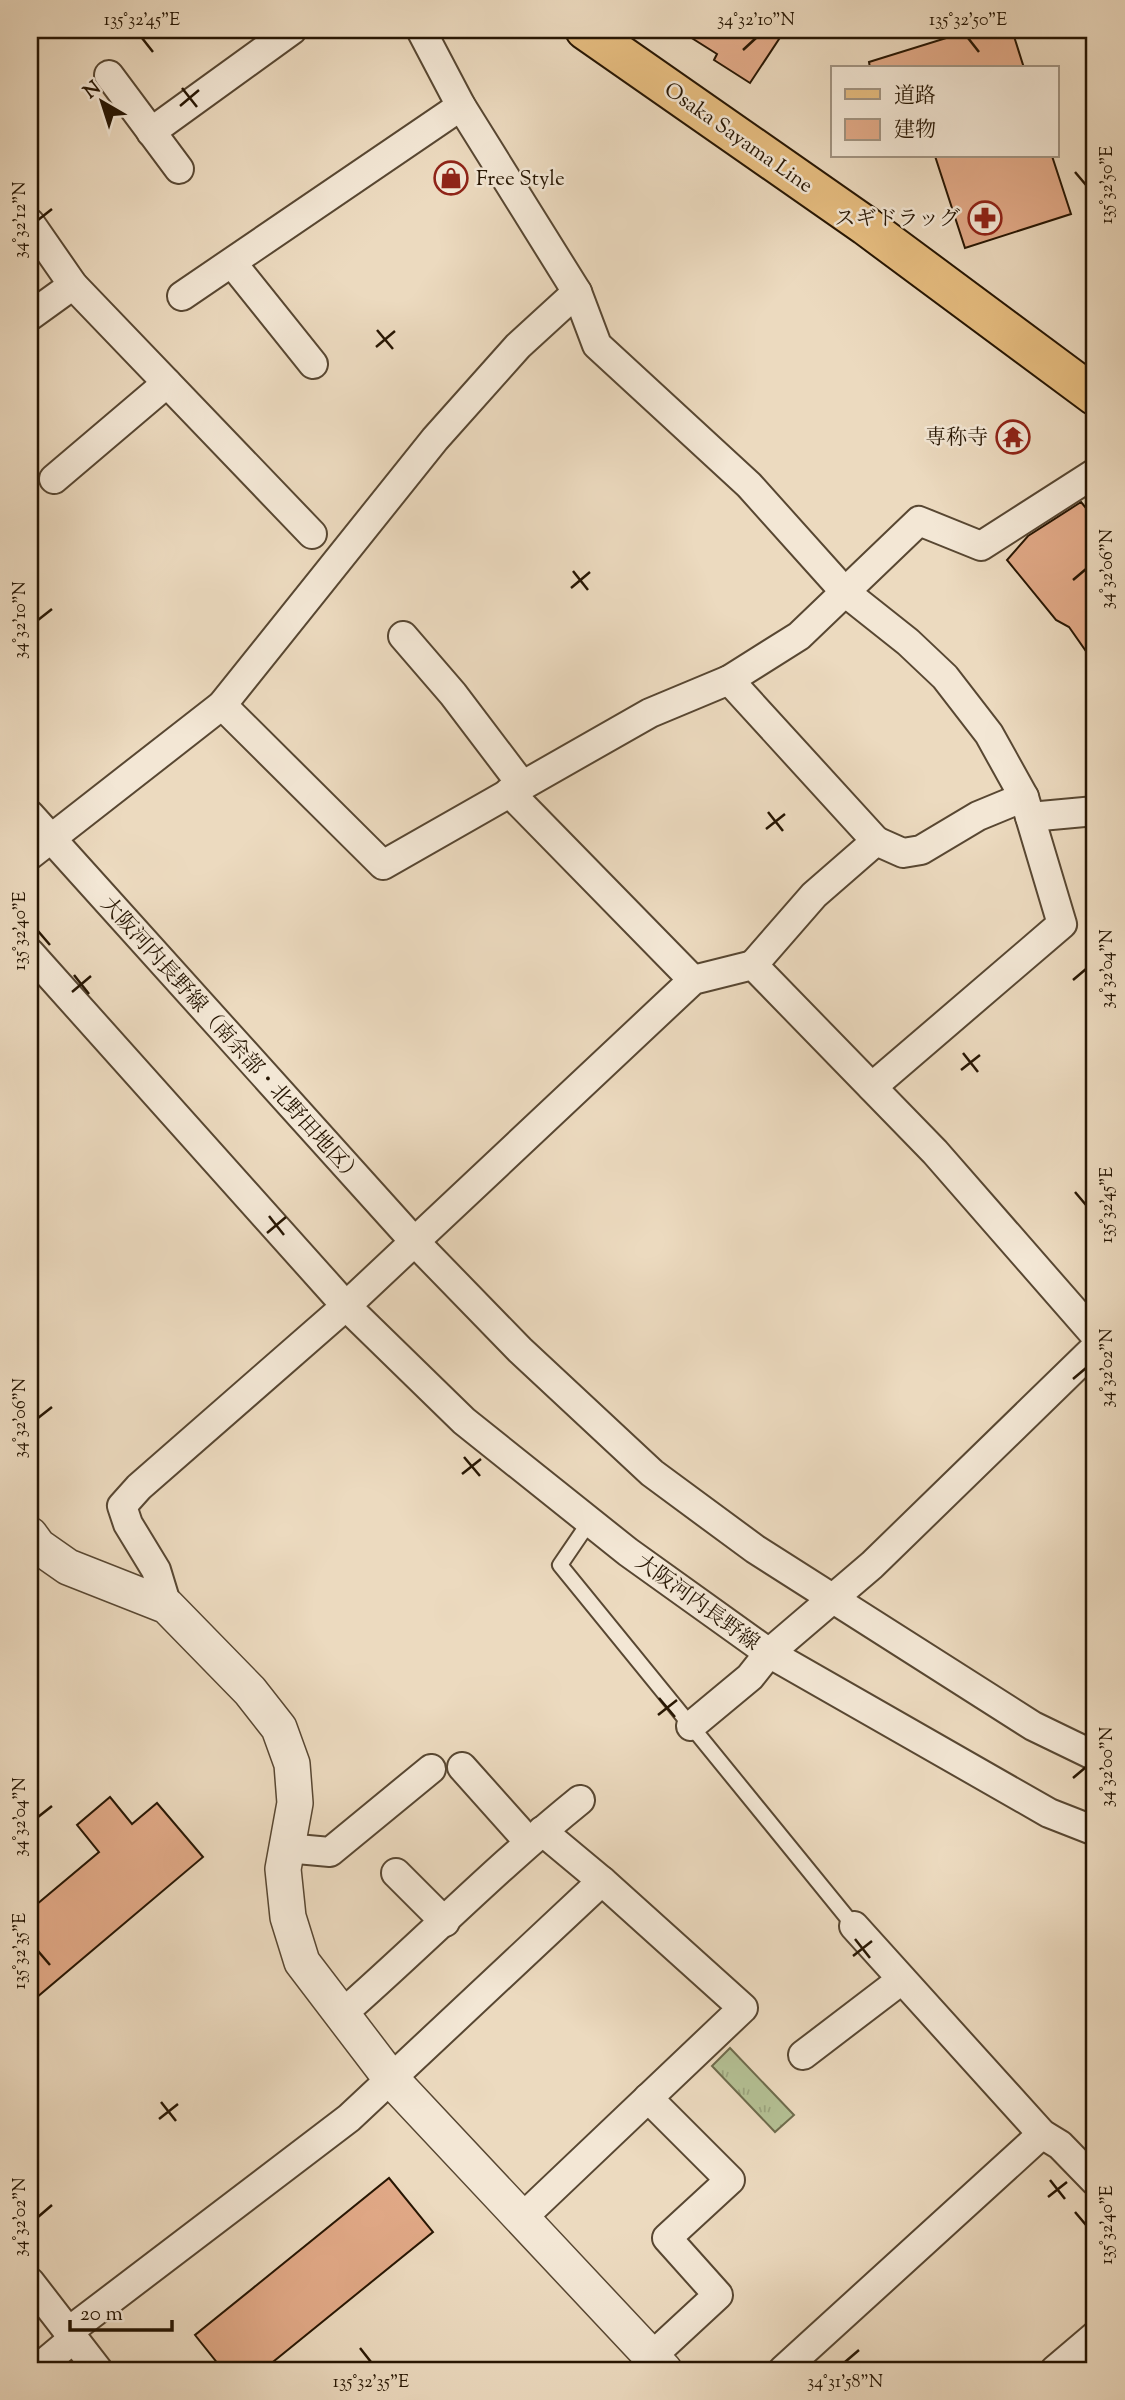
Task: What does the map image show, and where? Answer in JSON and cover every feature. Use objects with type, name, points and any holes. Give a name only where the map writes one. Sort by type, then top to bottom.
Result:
[{"type":"main road","name":"Osaka Sayama Line","points":[[585,30],[866,226],[1095,396]]},
{"type":"street","points":[[151,132],[292,30]]},
{"type":"street","points":[[421,30],[461,106],[577,292],[597,345],[749,485],[845,592],[908,642],[945,677],[989,734],[1027,807],[1062,924],[872,1087]]},
{"type":"street","points":[[109,75],[179,169]]},
{"type":"street","points":[[183,296],[461,106]]},
{"type":"street","points":[[30,223],[73,285],[312,534]]},
{"type":"street","points":[[232,263],[313,364]]},
{"type":"street","points":[[30,316],[73,285]]},
{"type":"street","points":[[40,847],[222,705],[435,439],[518,346],[577,292]]},
{"type":"street","points":[[54,479],[167,383]]},
{"type":"street","points":[[222,705],[383,865],[650,713],[729,680],[799,636],[919,521],[981,546],[1095,472]]},
{"type":"street","points":[[403,636],[453,694],[515,788],[692,981]]},
{"type":"street","points":[[729,680],[876,841],[903,853],[921,850],[978,816],[1027,807],[1095,811]]},
{"type":"street","name":"大阪河内長野線（南余部・北野田地区）","points":[[30,815],[40,847],[414,1241]]},
{"type":"street","points":[[167,1606],[156,1570],[128,1524],[122,1506],[139,1488],[346,1306],[692,981],[752,965],[814,895],[876,841]]},
{"type":"street","name":"大阪河内長野線","points":[[30,953],[346,1306],[464,1421],[590,1521],[769,1653],[1049,1813],[1095,1831]]},
{"type":"street","points":[[752,965],[935,1152],[1095,1335]]},
{"type":"street","points":[[414,1241],[520,1350],[652,1473],[755,1549],[1033,1726],[1095,1756]]},
{"type":"street","points":[[691,1726],[750,1677],[769,1653],[872,1565],[1095,1348]]},
{"type":"street","points":[[30,1535],[38,1546],[68,1566],[167,1606],[250,1691],[279,1728],[292,1764],[295,1802],[282,1869],[288,1917],[302,1962],[392,2080],[657,2363],[718,2295],[667,2238],[730,2180],[648,2098]]},
{"type":"street","points":[[462,1767],[535,1837],[602,1881],[743,2008],[521,2219]]},
{"type":"street","points":[[286,1848],[330,1852],[431,1769]]},
{"type":"street","points":[[342,2014],[535,1837],[580,1800]]},
{"type":"street","points":[[396,1873],[445,1922]]},
{"type":"street","points":[[36,2370],[70,2335],[349,2118],[602,1881]]},
{"type":"street","points":[[854,1926],[900,1981],[1042,2134],[1060,2145],[1095,2181]]},
{"type":"street","points":[[803,2055],[900,1981]]},
{"type":"street","points":[[783,2370],[1042,2134]]},
{"type":"street","points":[[30,2282],[98,2370]]},
{"type":"street","points":[[1055,2370],[1095,2336]]},
{"type":"lane","points":[[590,1521],[559,1565],[854,1926]]},
{"type":"green space","points":[[730,2048],[794,2115],[775,2132],[712,2066]]},
{"type":"building","points":[[679,30],[785,30],[750,83],[714,60],[717,54]]},
{"type":"building","points":[[972,30],[1012,30],[1023,66],[870,66],[869,62]]},
{"type":"building","points":[[936,158],[1053,158],[1071,214],[965,248]]},
{"type":"building","points":[[1081,502],[1095,519],[1095,664],[1069,627],[1056,620],[1007,560],[1028,536]]},
{"type":"building","points":[[110,1797],[132,1824],[157,1803],[203,1857],[30,2003],[30,1910],[99,1852],[77,1825]]},
{"type":"building","points":[[389,2178],[433,2232],[263,2370],[223,2370],[195,2335]]},
{"type":"place","name":"Free Style","points":[[451,178]]},
{"type":"place","name":"スギドラッグ","points":[[985,218]]},
{"type":"place","name":"専称寺","points":[[1013,437]]}]
